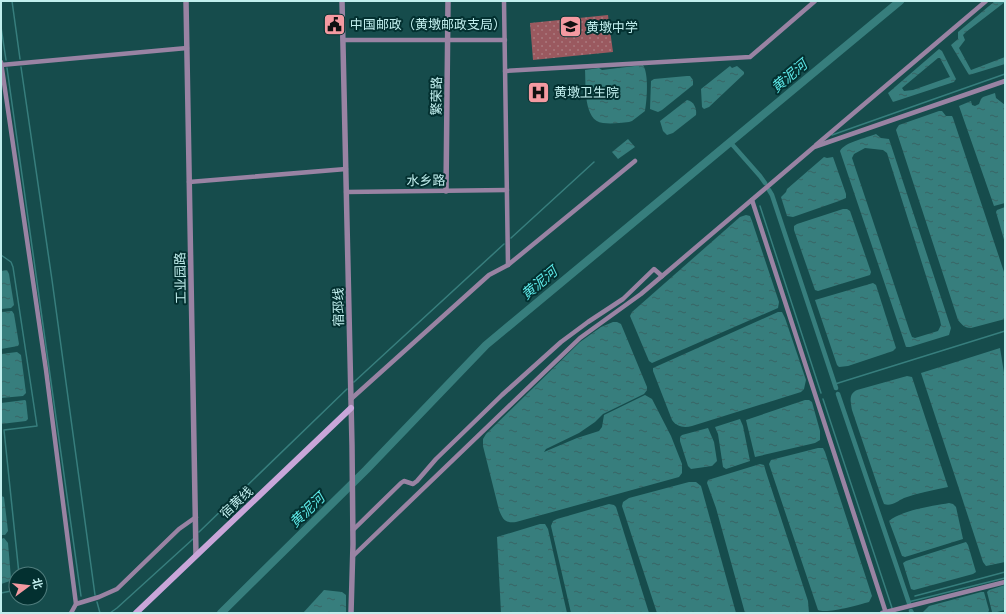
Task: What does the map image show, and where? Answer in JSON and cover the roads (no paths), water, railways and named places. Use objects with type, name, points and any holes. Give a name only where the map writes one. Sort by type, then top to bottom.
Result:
[{"type":"main road","name":"宿黄线","points":[[136,613],[351,408]]},
{"type":"street","name":"工业园路","points":[[186,1],[196,555]]},
{"type":"street","name":"宿邳线","points":[[342,1],[353,530],[351,613]]},
{"type":"street","name":"繁荣路","points":[[446,191],[448,1]]},
{"type":"street","points":[[504,1],[508,266]]},
{"type":"street","points":[[505,71],[750,57],[815,1]]},
{"type":"street","points":[[352,556],[580,338],[628,305],[986,1]]},
{"type":"street","points":[[343,40],[505,40]]},
{"type":"street","points":[[71,613],[76,604],[46,370],[1,63],[186,48]]},
{"type":"street","points":[[814,147],[1005,81]]},
{"type":"street","points":[[351,399],[489,275],[508,266],[635,161]]},
{"type":"street","points":[[189,182],[346,169]]},
{"type":"street","name":"水乡路","points":[[346,192],[507,190]]},
{"type":"street","points":[[752,200],[885,613],[1005,582]]},
{"type":"street","points":[[353,530],[404,480],[413,484],[417,481],[436,459],[502,395],[561,342],[623,299],[654,269],[662,276]]},
{"type":"street","points":[[623,299],[628,305]]},
{"type":"street","points":[[76,604],[99,597],[117,589],[179,529],[196,517]]},
{"type":"water","points":[[995,1],[1005,2],[963,35],[965,40],[959,48],[971,70],[1005,57],[1005,64],[969,75],[951,45],[958,39],[958,32]]},
{"type":"water","points":[[939,49],[942,51],[956,79],[954,82],[893,102],[888,93]],"holes":[[[938,58],[940,58],[950,77],[913,90],[904,91],[902,88]]]},
{"type":"water","points":[[643,65],[647,81],[645,111],[629,122],[603,123],[597,121],[592,116],[587,101],[585,70],[599,68],[602,70]]},
{"type":"water","points":[[730,66],[732,68],[737,66],[744,72],[744,74],[709,107],[704,109],[702,107],[701,89]]},
{"type":"water","points":[[690,76],[693,80],[693,85],[662,110],[658,112],[650,109],[651,81],[654,79]]},
{"type":"water","points":[[995,93],[996,98],[1005,105],[1005,203],[994,206],[959,106],[971,101],[972,105],[975,106],[979,104],[983,97]]},
{"type":"water","points":[[687,100],[692,102],[696,110],[696,115],[673,133],[667,135],[663,131],[660,121]]},
{"type":"water","points":[[942,111],[946,116],[952,116],[953,118],[1005,275],[1005,319],[971,328],[964,326],[958,320],[896,130],[899,125]]},
{"type":"water","points":[[876,134],[881,138],[889,139],[951,328],[949,335],[910,347],[906,347],[840,151],[846,145]],"holes":[[[865,148],[883,150],[887,153],[941,325],[938,331],[915,338],[912,337],[910,332],[852,158],[854,154]]]},
{"type":"water","points":[[628,139],[635,147],[618,159],[612,152]]},
{"type":"water","points":[[824,157],[833,157],[846,194],[846,198],[793,217],[787,216],[781,197],[787,189]]},
{"type":"water","points":[[1005,207],[1005,243],[996,212],[997,210]]},
{"type":"water","points":[[843,209],[850,211],[871,272],[870,275],[818,291],[815,290],[794,230],[794,226]]},
{"type":"water","points":[[746,215],[750,216],[752,221],[779,302],[778,308],[652,363],[649,361],[630,316],[632,312],[740,217]]},
{"type":"water","points":[[7,270],[14,305],[11,308],[1,309],[1,271]]},
{"type":"water","points":[[873,283],[876,285],[896,348],[893,351],[848,366],[839,367],[837,365],[815,300]]},
{"type":"water","points":[[12,311],[14,314],[19,344],[18,346],[1,349],[1,312]]},
{"type":"water","points":[[778,312],[782,312],[785,318],[806,380],[804,389],[801,392],[692,426],[686,427],[676,424],[672,420],[653,368]]},
{"type":"water","points":[[613,322],[621,324],[647,390],[644,394],[603,414],[595,422],[579,433],[546,449],[544,452],[577,438],[599,431],[602,427],[604,415],[645,395],[652,399],[671,436],[682,464],[682,473],[679,477],[516,522],[509,522],[505,520],[499,510],[483,446],[483,439],[486,434],[580,342],[601,327]]},
{"type":"water","points":[[1000,348],[1005,379],[1005,562],[986,566],[983,562],[921,373]]},
{"type":"water","points":[[17,352],[21,355],[26,393],[23,396],[1,398],[1,354]]},
{"type":"water","points":[[907,376],[912,377],[948,487],[904,498],[887,505],[884,504],[882,499],[852,410],[851,396],[857,390]]},
{"type":"water","points":[[25,400],[28,419],[26,421],[1,424],[1,403]]},
{"type":"water","points":[[805,400],[812,402],[820,431],[820,440],[815,443],[755,457],[746,420]]},
{"type":"water","points":[[740,419],[743,426],[750,461],[726,469],[723,467],[718,434],[715,427]]},
{"type":"water","points":[[708,428],[714,442],[717,461],[712,466],[691,469],[688,466],[680,437],[682,435]]},
{"type":"water","points":[[823,448],[825,452],[872,596],[869,602],[843,609],[828,611],[818,610],[769,464],[771,460]]},
{"type":"water","points":[[760,464],[764,465],[808,601],[809,613],[745,613],[716,508],[707,483],[708,480]]},
{"type":"water","points":[[689,482],[696,482],[701,486],[736,613],[657,613],[622,506],[623,502],[629,498]]},
{"type":"water","points":[[1,496],[4,497],[8,531],[5,535],[1,535]]},
{"type":"water","points":[[949,503],[956,507],[963,539],[905,557],[902,556],[889,521],[909,511]]},
{"type":"water","points":[[609,504],[616,507],[649,613],[571,613],[551,526],[553,521],[557,519]]},
{"type":"water","points":[[540,524],[545,524],[548,529],[567,613],[501,613],[497,537]]},
{"type":"water","points":[[4,538],[8,543],[10,566],[8,566],[8,582],[1,584],[1,539]]},
{"type":"water","points":[[966,542],[976,572],[914,590],[911,589],[903,563]]},
{"type":"water","points":[[1005,585],[1005,610],[993,613],[987,592]]},
{"type":"water","points":[[324,590],[342,592],[346,595],[346,613],[303,613]]},
{"type":"water","points":[[984,592],[989,610],[988,613],[922,613],[929,606]]},
{"type":"waterway","points":[[12,1],[20,59]]},
{"type":"waterway","name":"黄泥河","points":[[221,613],[366,470],[486,345],[900,1]]},
{"type":"waterway","points":[[1,27],[6,60]]},
{"type":"waterway","points":[[21,67],[95,595]]},
{"type":"waterway","points":[[7,68],[81,596]]},
{"type":"waterway","points":[[832,135],[1005,74]]},
{"type":"waterway","points":[[730,142],[765,183]]},
{"type":"waterway","points":[[511,238],[594,162]]},
{"type":"waterway","points":[[769,190],[772,195],[836,388]]},
{"type":"waterway","points":[[760,206],[821,393]]},
{"type":"waterway","points":[[354,382],[504,244]]},
{"type":"waterway","points":[[1,255],[11,262],[13,267],[37,426],[4,430],[18,566]]},
{"type":"waterway","points":[[835,384],[1005,331]]},
{"type":"waterway","points":[[199,532],[347,389]]},
{"type":"waterway","points":[[838,394],[909,603]]},
{"type":"waterway","points":[[823,399],[892,608]]},
{"type":"waterway","points":[[110,613],[193,539]]},
{"type":"waterway","points":[[915,596],[1005,572]]},
{"type":"waterway","points":[[908,602],[1005,578]]},
{"type":"waterway","points":[[1,593],[8,592]]},
{"type":"waterway","points":[[97,602],[100,613]]},
{"type":"place","name":"中国邮政（黄墩邮政支局）","points":[[335,24]]},
{"type":"place","name":"黄墩中学","points":[[571,27]]},
{"type":"place","name":"黄墩卫生院","points":[[538,92]]}]
